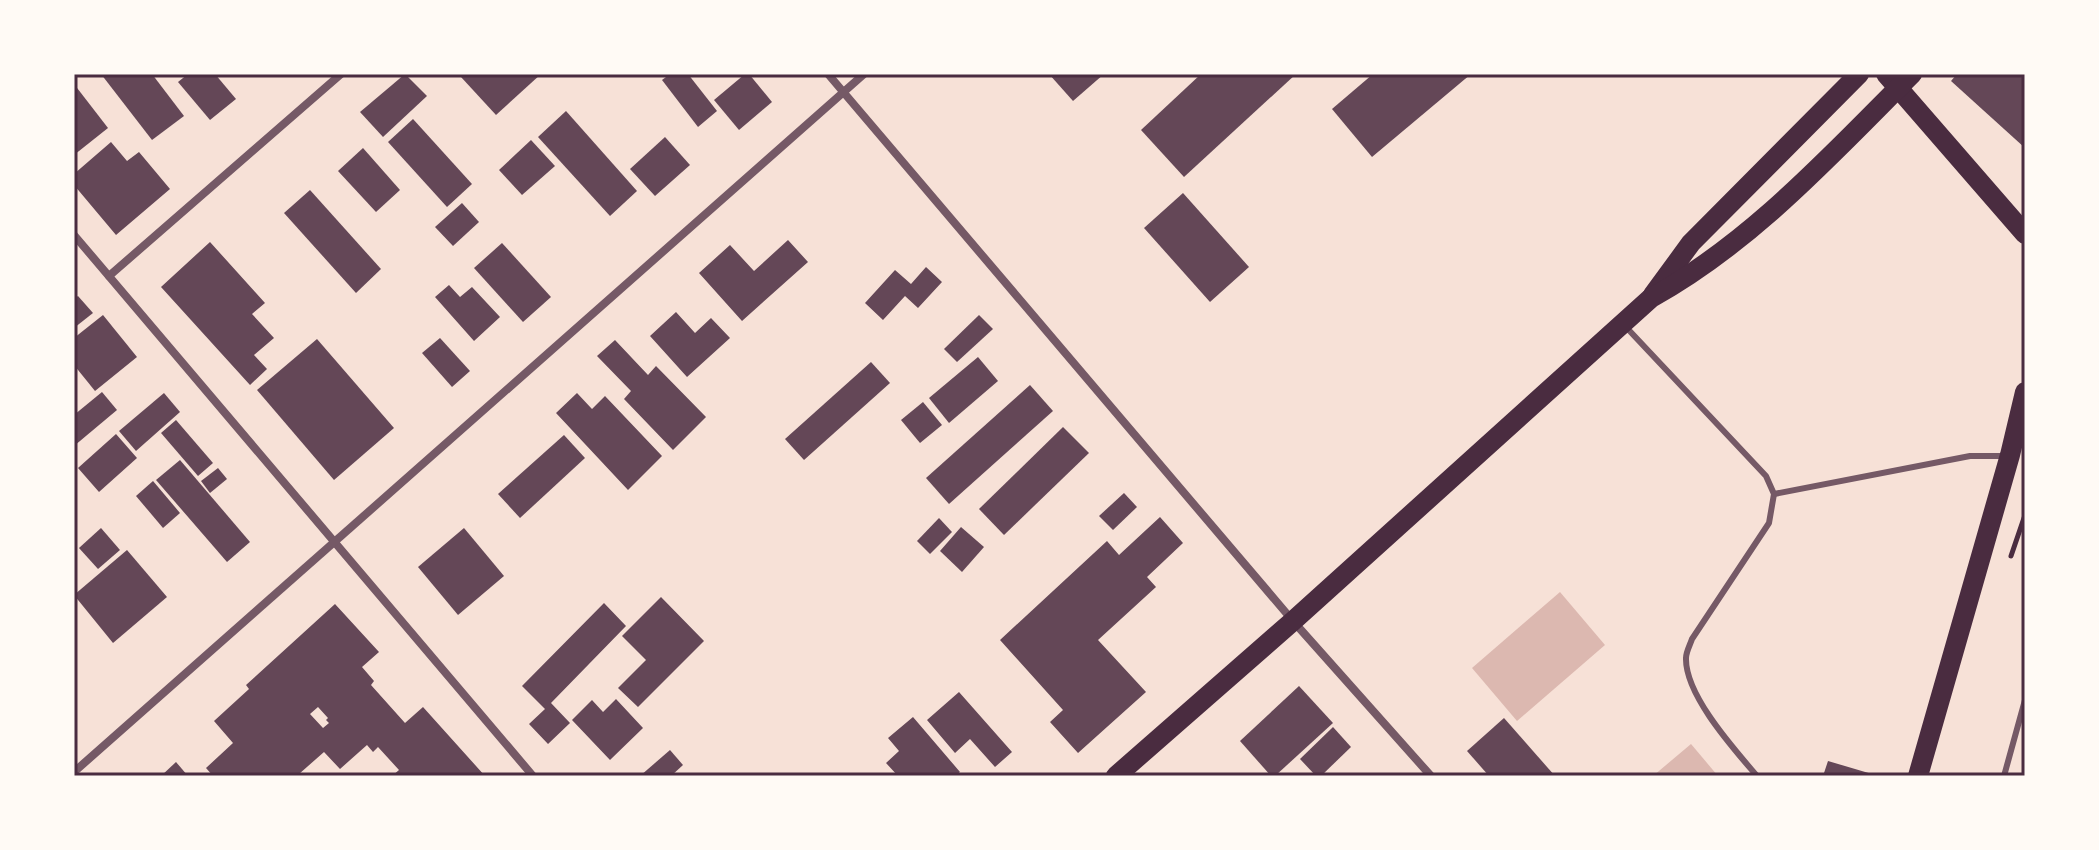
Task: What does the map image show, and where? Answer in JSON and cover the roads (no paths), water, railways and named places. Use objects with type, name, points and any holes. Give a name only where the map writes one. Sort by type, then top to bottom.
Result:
[{"type":"main road","points":[[1651,298],[1691,243],[1859,74]]},
{"type":"main road","points":[[1116,776],[1651,298],[1707,265],[1807,180],[1899,78],[2025,234]]},
{"type":"main road","points":[[1918,776],[2010,455],[2025,392]]},
{"type":"street","points":[[109,276],[341,74]]},
{"type":"street","points":[[828,74],[1293,621],[1431,776]]},
{"type":"street","points":[[74,772],[864,74]]},
{"type":"street","points":[[74,235],[533,776]]},
{"type":"lane","points":[[1623,323],[1766,476],[1774,494],[1769,523],[1692,639],[1686,657],[1690,676],[1711,721],[1757,776]]},
{"type":"lane","points":[[1774,494],[1970,456],[2010,455]]},
{"type":"lane","points":[[2004,776],[2025,700]]}]
